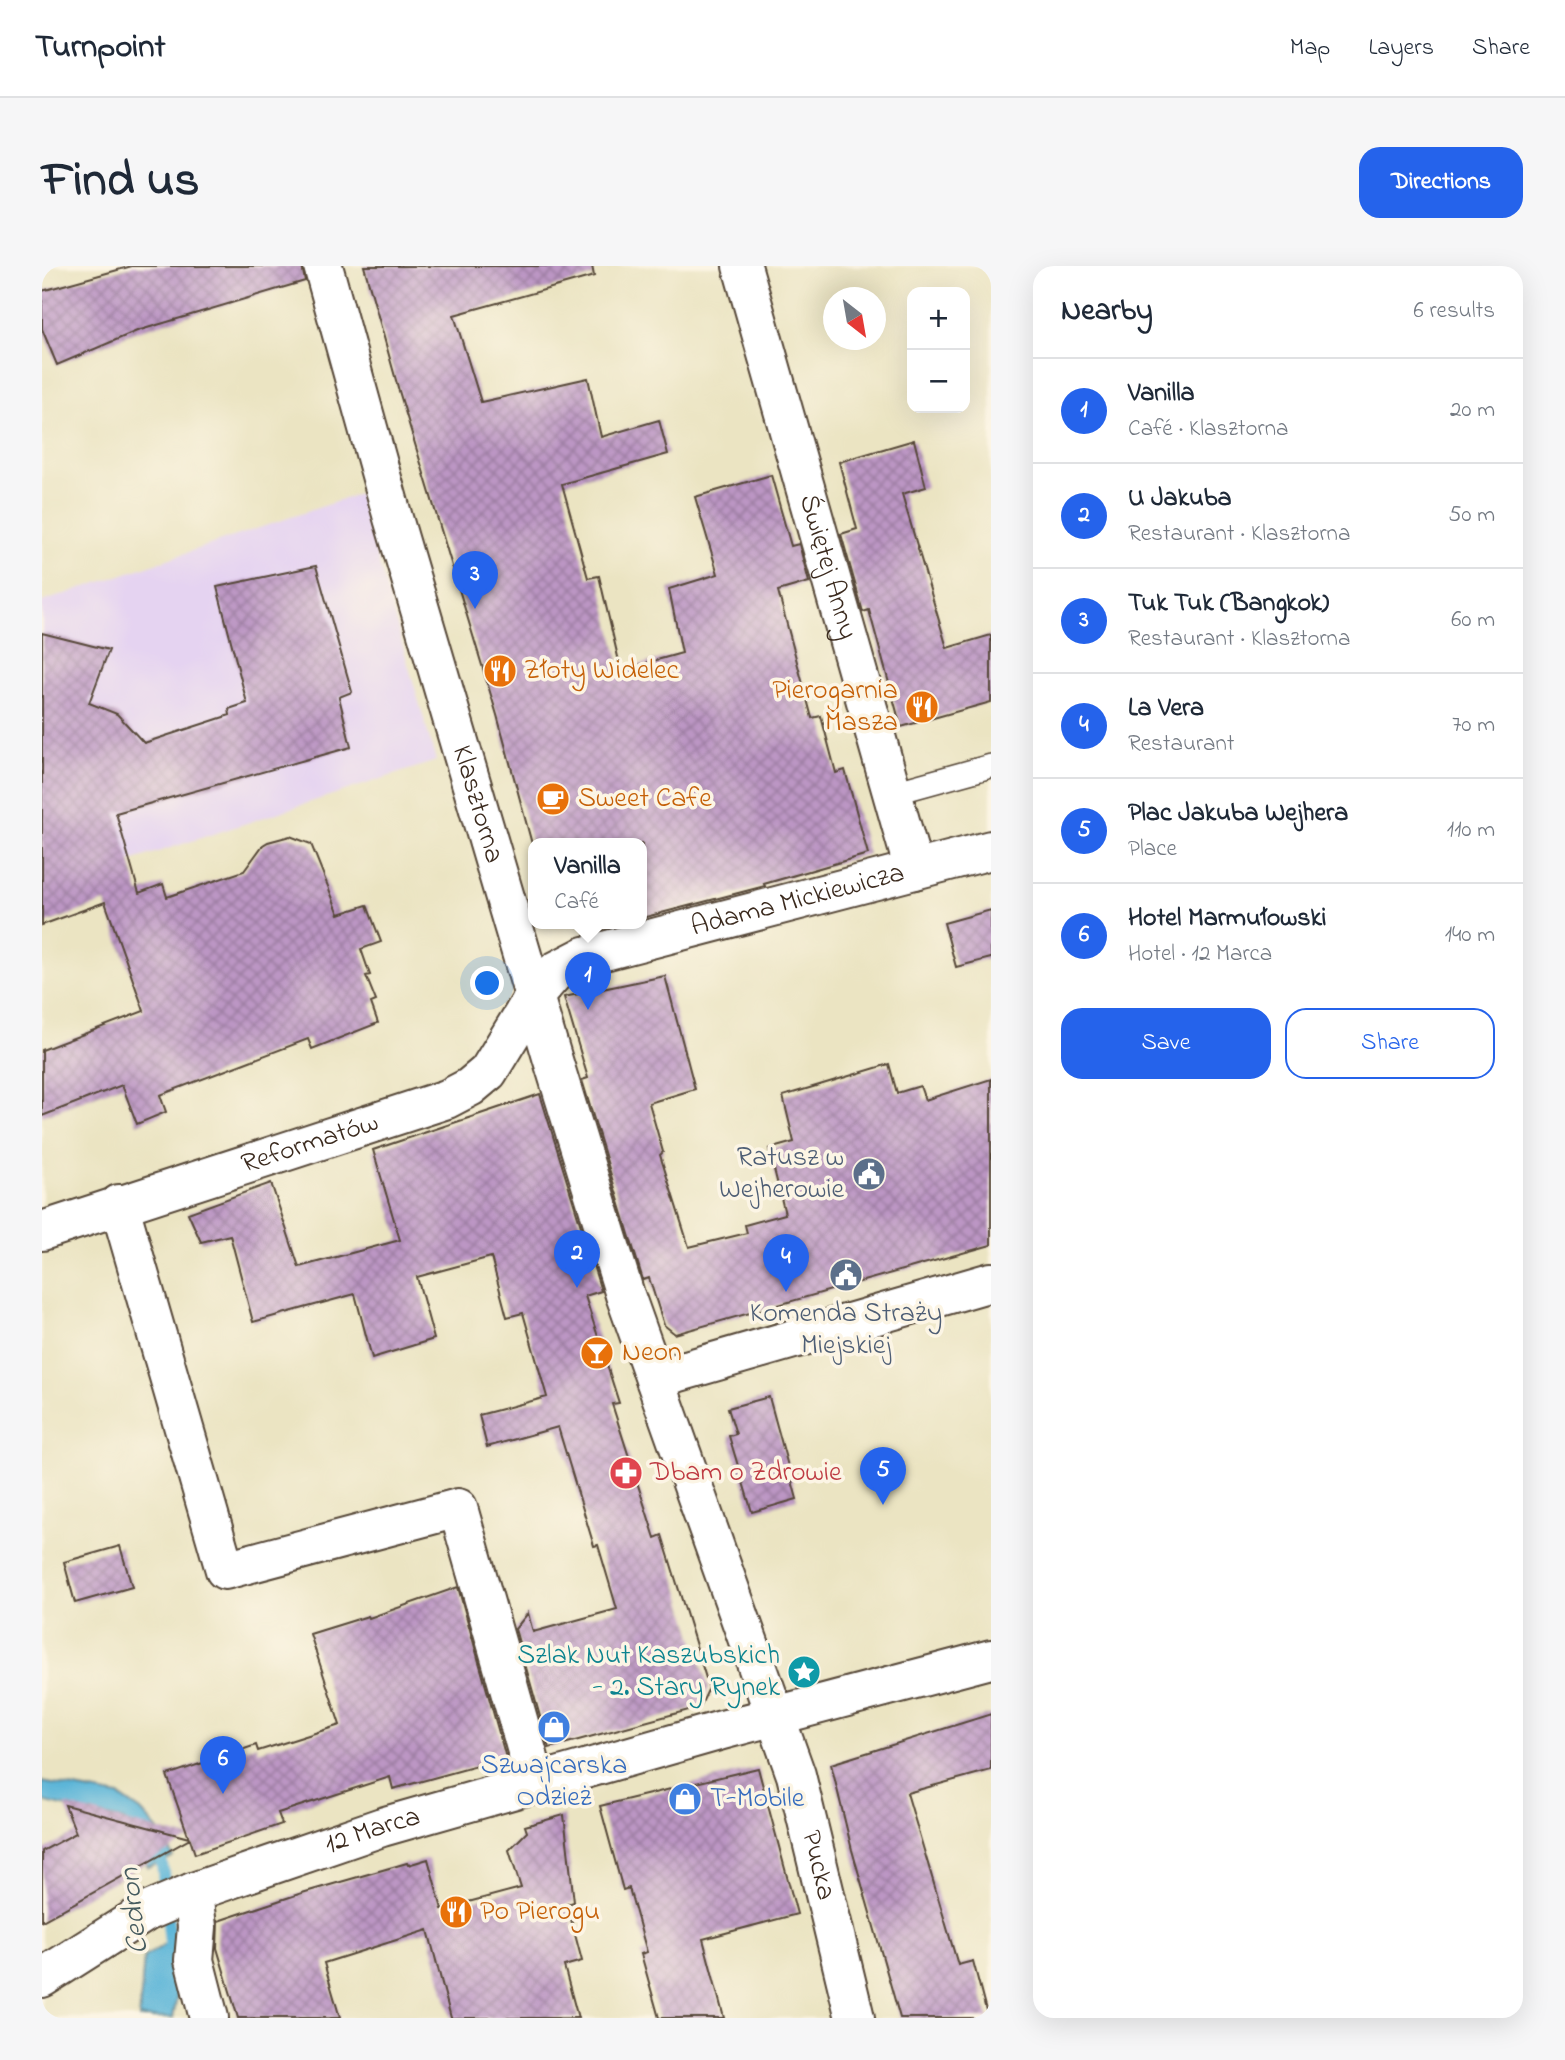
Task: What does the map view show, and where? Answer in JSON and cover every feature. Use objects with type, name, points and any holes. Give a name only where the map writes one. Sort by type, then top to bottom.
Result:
[{"type":"street","name":"Klasztorna","points":[[323,266],[397,532],[621,1281],[655,1380]]},
{"type":"street","name":"Świętej Anny","points":[[742,266],[914,870]]},
{"type":"street","name":"Adama Mickiewicza","points":[[535,995],[556,971],[585,956],[991,850]]},
{"type":"street","name":"Reformatów","points":[[42,1231],[447,1099],[470,1087],[488,1072],[535,995]]},
{"type":"street","points":[[119,1204],[225,1570],[458,1508],[532,1768]]},
{"type":"street","points":[[655,1380],[991,1282]]},
{"type":"street","name":"Pucka","points":[[655,1380],[796,1775],[855,2018]]},
{"type":"street","name":"12 Marca","points":[[42,1978],[146,1912],[193,1892],[382,1827],[532,1768],[722,1730],[991,1659]]},
{"type":"street","points":[[193,1892],[197,1927],[194,1960],[209,2018]]},
{"type":"lane","points":[[893,793],[991,766]]},
{"type":"shaded area","points":[[359,494],[436,761],[42,890],[42,602]]},
{"type":"water","points":[[42,1782],[119,1796],[141,1811],[160,1832],[173,1857],[148,1867],[125,1821],[42,1801]]},
{"type":"water","points":[[189,1930],[173,2018],[139,2018],[144,1957]]},
{"type":"building","points":[[132,266],[302,266],[305,281],[137,331],[57,365],[42,329],[42,291]]},
{"type":"building","points":[[364,266],[592,266],[594,276],[454,315],[481,402],[588,378],[601,437],[659,420],[668,454],[562,484],[588,578],[599,576],[621,670],[682,653],[669,589],[718,574],[695,497],[771,475],[791,546],[799,544],[809,582],[778,591],[812,718],[821,716],[836,773],[845,770],[868,854],[764,884],[765,886],[647,917],[647,838],[530,838],[497,715]]},
{"type":"building","points":[[914,440],[926,487],[902,494],[947,648],[991,635],[991,702],[901,727],[869,610],[863,612],[841,534],[857,529],[839,462]]},
{"type":"building","points":[[316,566],[352,692],[339,697],[351,747],[116,813],[139,893],[163,884],[167,897],[244,871],[268,842],[290,836],[311,844],[339,914],[367,905],[381,942],[361,949],[370,975],[366,976],[376,1001],[371,1003],[378,1023],[312,1049],[308,1039],[160,1095],[166,1112],[137,1124],[122,1085],[42,1116],[42,1050],[144,1011],[105,902],[42,925],[42,633],[109,650],[89,703],[117,714],[144,743],[230,715],[229,709],[247,703],[217,587]]},
{"type":"building","points":[[991,910],[991,958],[956,967],[944,923]]},
{"type":"building","points":[[665,976],[695,1089],[649,1103],[663,1152],[660,1155],[689,1247],[747,1233],[745,1225],[785,1214],[769,1149],[794,1142],[783,1096],[889,1064],[897,1093],[920,1086],[925,1100],[991,1079],[991,1245],[675,1334],[664,1325],[649,1278],[643,1280],[582,1080],[588,1078],[564,997]]},
{"type":"building","points":[[540,1094],[601,1291],[585,1296],[619,1403],[612,1404],[655,1538],[662,1535],[709,1688],[700,1707],[549,1748],[515,1629],[528,1613],[533,1632],[617,1609],[598,1545],[594,1546],[558,1427],[487,1447],[479,1415],[547,1397],[523,1313],[507,1317],[491,1257],[417,1277],[434,1339],[372,1358],[355,1294],[253,1322],[230,1235],[201,1242],[188,1213],[271,1183],[299,1267],[400,1240],[373,1150]]},
{"type":"building","points":[[769,1397],[797,1499],[752,1512],[729,1436],[736,1434],[728,1408]]},
{"type":"building","points":[[120,1546],[132,1587],[75,1603],[64,1562]]},
{"type":"building","points":[[458,1587],[506,1758],[393,1789],[390,1777],[278,1813],[282,1824],[195,1854],[190,1839],[42,1921],[42,1851],[76,1833],[65,1805],[189,1838],[167,1775],[256,1745],[258,1751],[340,1725],[310,1634],[368,1616],[369,1618]]},
{"type":"building","points":[[991,1714],[991,1770],[907,1793],[958,1965],[973,1961],[988,2018],[900,2018],[852,1850],[831,1764]]},
{"type":"building","points":[[758,1768],[797,1914],[703,1939],[724,2018],[659,2018],[641,1954],[647,1952],[629,1888],[623,1890],[600,1806]]},
{"type":"building","points":[[564,1815],[574,1902],[567,1904],[582,1961],[564,1966],[578,2018],[451,2018],[428,1930],[324,1963],[340,2018],[238,2018],[217,1948],[218,1921],[302,1893],[428,1859],[442,1909],[521,1888],[509,1850],[527,1832],[525,1826]]},
{"type":"waterway","name":"Cedron","points":[[153,1848],[162,1863],[170,1943],[168,1956]]},
{"type":"place","name":"Tuk Tuk (Bangkok)","points":[[475,609]]},
{"type":"place","name":"Złoty Widelec","points":[[500,671]]},
{"type":"place","name":"Pierogarnia Masza","points":[[922,707]]},
{"type":"place","name":"Sweet Cafe","points":[[553,799]]},
{"type":"place","name":"Vanilla","points":[[588,1010]]},
{"type":"place","name":"Ratusz w Wejherowie","points":[[869,1174]]},
{"type":"place","name":"Komenda Straży Miejskiej","points":[[846,1275]]},
{"type":"place","name":"U Jakuba","points":[[577,1288]]},
{"type":"place","name":"La Vera","points":[[786,1292]]},
{"type":"place","name":"Neon","points":[[597,1353]]},
{"type":"place","name":"Dbam o Zdrowie","points":[[626,1473]]},
{"type":"place","name":"Plac Jakuba Wejhera","points":[[883,1505]]},
{"type":"place","name":"Szlak Nut Kaszubskich - 2. Stary Rynek","points":[[804,1672]]},
{"type":"place","name":"Szwajcarska Odzież","points":[[554,1727]]},
{"type":"place","name":"Hotel Marmułowski","points":[[223,1794]]},
{"type":"place","name":"T-Mobile","points":[[685,1799]]},
{"type":"place","name":"Po Pierogu","points":[[456,1912]]}]
